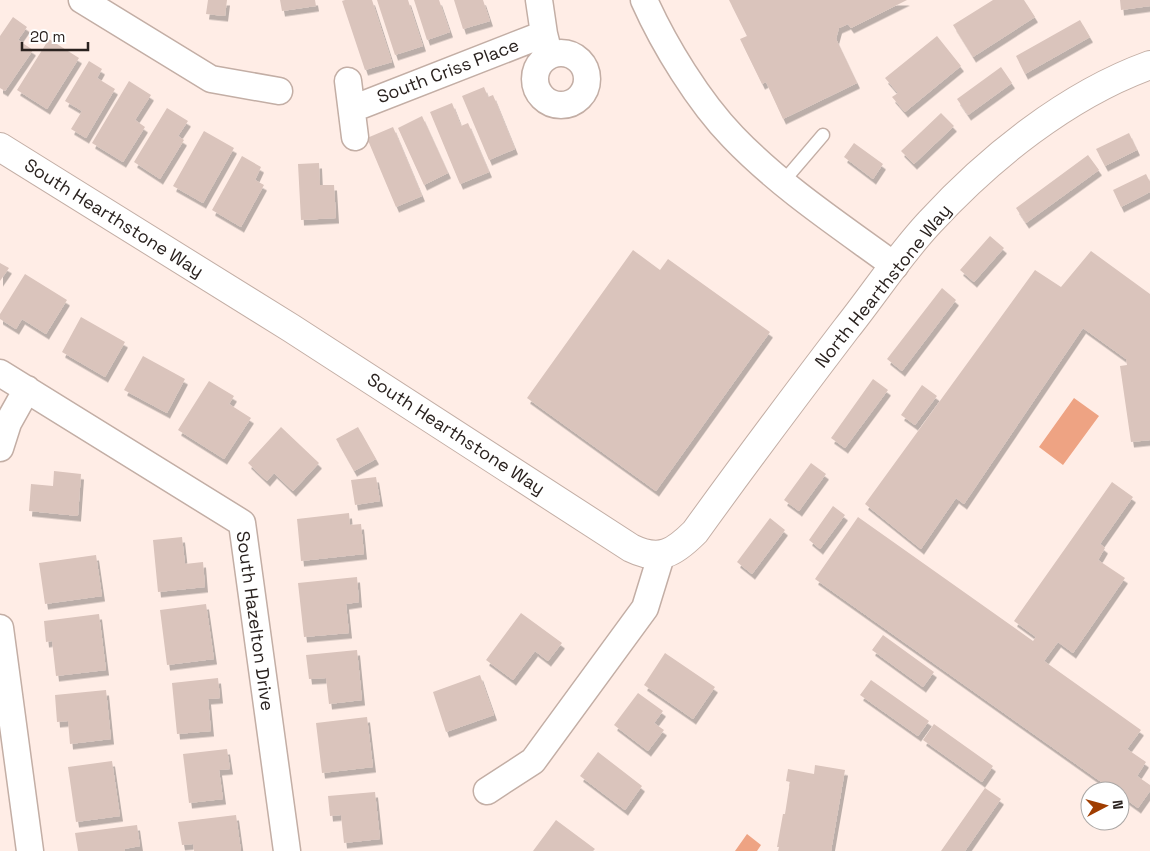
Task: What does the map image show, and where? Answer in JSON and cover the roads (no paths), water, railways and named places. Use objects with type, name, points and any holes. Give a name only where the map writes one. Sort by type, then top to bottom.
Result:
[{"type":"street","points":[[82,0],[211,79],[279,91]]},
{"type":"street","name":"South Criss Place","points":[[352,109],[547,45],[539,0]]},
{"type":"street","points":[[644,0],[677,62],[732,136],[782,182],[895,266]]},
{"type":"street","name":"North Hearthstone Way","points":[[661,556],[680,547],[695,532],[789,404],[928,223],[1009,146],[1085,97],[1118,79],[1150,65]]},
{"type":"street","points":[[348,81],[355,137]]},
{"type":"street","name":"South Hearthstone Way","points":[[0,147],[291,328],[631,548],[647,554],[661,556]]},
{"type":"street","name":"South Hazelton Drive","points":[[0,373],[242,523],[287,851]]},
{"type":"street","points":[[0,448],[8,423],[27,389]]},
{"type":"street","points":[[488,791],[533,761],[645,608],[661,556]]},
{"type":"street","points":[[0,628],[30,851]]},
{"type":"lane","points":[[782,182],[823,135]]}]
